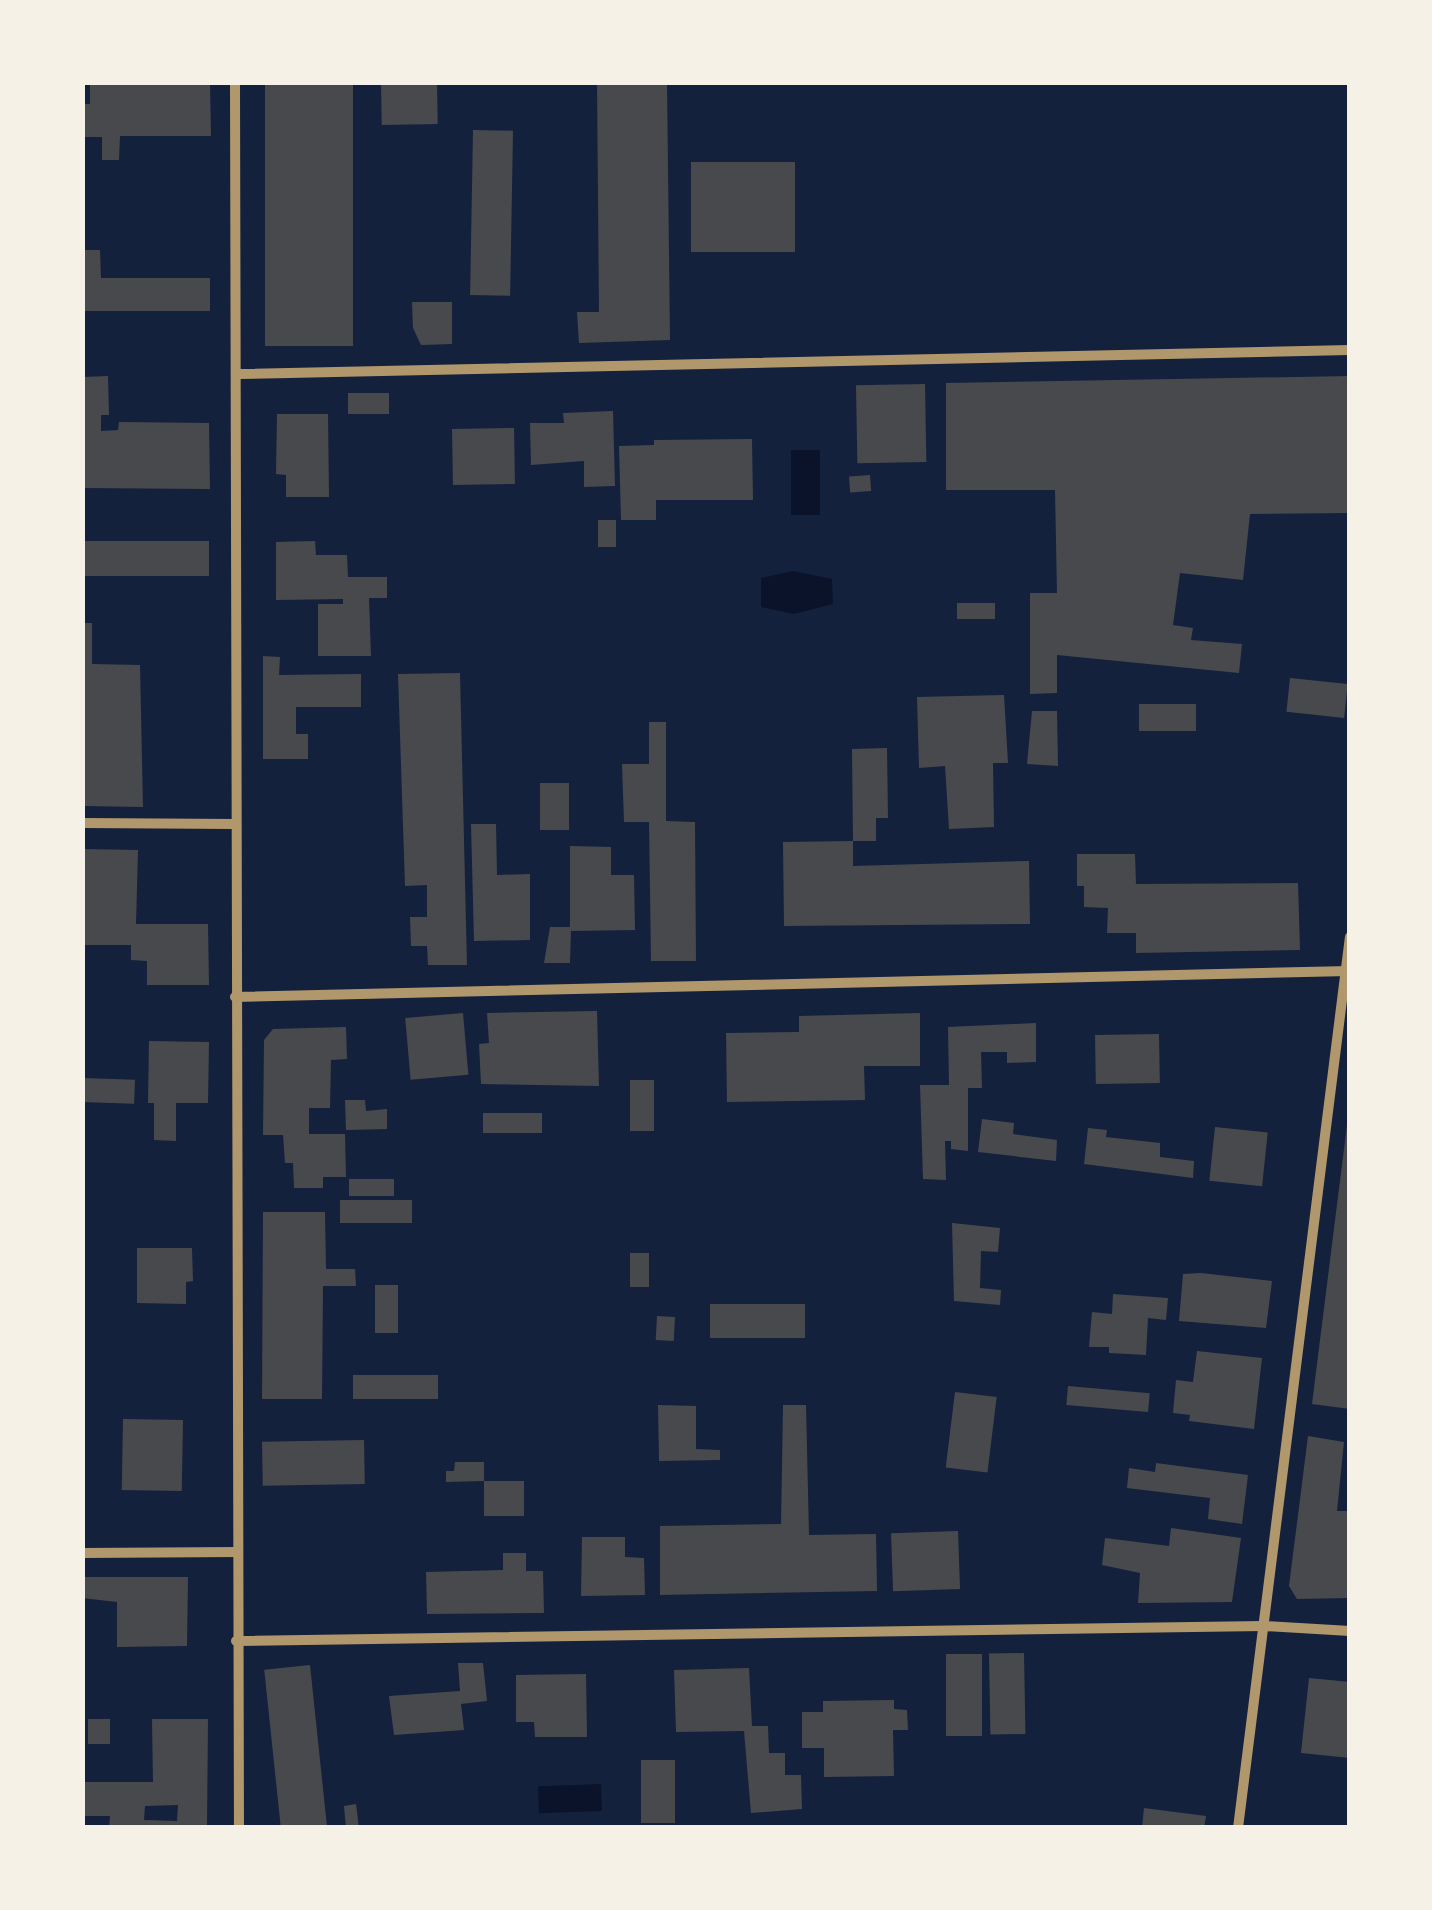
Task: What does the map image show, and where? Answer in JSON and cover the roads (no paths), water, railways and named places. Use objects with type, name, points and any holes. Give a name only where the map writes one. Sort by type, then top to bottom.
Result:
[{"type":"street","points":[[235,82],[239,374],[234,824],[239,1828]]},
{"type":"street","points":[[239,374],[1350,350]]},
{"type":"street","points":[[82,823],[234,824]]},
{"type":"street","points":[[1238,1828],[1350,937]]},
{"type":"street","points":[[234,997],[1347,971]]},
{"type":"street","points":[[82,1553],[238,1552]]},
{"type":"street","points":[[236,1640],[1264,1626],[1350,1631]]},
{"type":"water","points":[[791,450],[820,450],[820,515],[791,515]]},
{"type":"water","points":[[793,571],[832,579],[833,604],[794,614],[761,607],[761,578]]},
{"type":"water","points":[[601,1784],[602,1811],[539,1813],[538,1786]]}]
